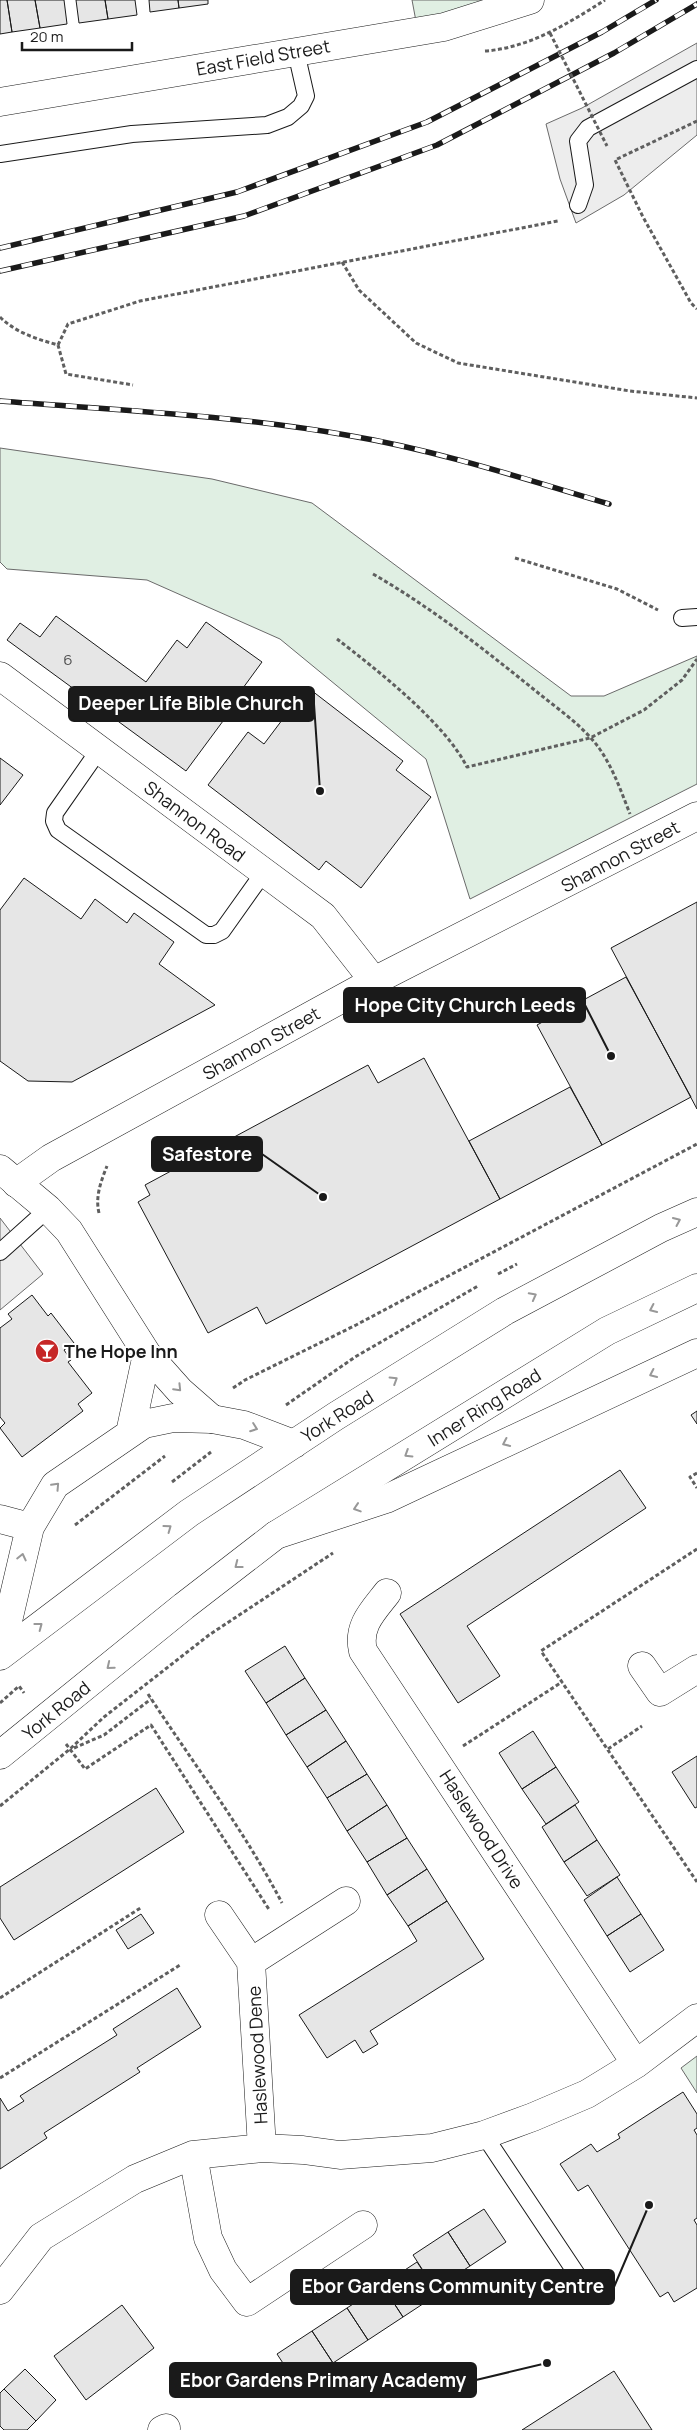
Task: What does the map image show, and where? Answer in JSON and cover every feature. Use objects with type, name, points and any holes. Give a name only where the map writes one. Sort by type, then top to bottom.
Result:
[{"type":"main road","name":"East Field Street","points":[[0,102],[444,27],[526,2]]},
{"type":"main road","name":"Shannon Road","points":[[0,676],[322,916],[374,981]]},
{"type":"main road","name":"Shannon Street","points":[[8,1176],[51,1158],[374,981],[697,816]]},
{"type":"main road","points":[[8,1176],[69,1230],[147,1354],[180,1391],[212,1419]]},
{"type":"main road","name":"York Road","points":[[0,1656],[189,1513],[294,1444],[505,1311],[661,1228],[697,1212]]},
{"type":"main road","name":"Inner Ring Road","points":[[276,1535],[607,1331],[697,1288]]},
{"type":"main road","points":[[276,1535],[386,1499],[697,1353]]},
{"type":"main road","points":[[130,1433],[147,1354]]},
{"type":"main road","points":[[0,1656],[30,1527],[55,1485],[144,1424],[173,1418],[212,1419],[244,1425],[294,1444]]},
{"type":"main road","points":[[0,1518],[30,1527]]},
{"type":"main road","name":"York Road","points":[[0,1755],[184,1606],[276,1535]]},
{"type":"main road","name":"Haslewood Drive","points":[[387,1593],[363,1626],[361,1642],[363,1651],[636,2064]]},
{"type":"main road","points":[[642,1666],[660,1692],[697,1669]]},
{"type":"main road","name":"Haslewood Dene","points":[[251,1962],[346,1901]]},
{"type":"main road","name":"Haslewood Dene","points":[[219,1915],[251,1962],[262,2148]]},
{"type":"main road","points":[[0,2290],[42,2237],[135,2179],[193,2155],[262,2148],[303,2150],[340,2155],[432,2148],[484,2135],[587,2094],[636,2064],[697,2018]]},
{"type":"main road","points":[[193,2155],[208,2238],[223,2270],[246,2302],[363,2225]]},
{"type":"lane","points":[[0,154],[132,134],[267,125],[288,117],[301,106],[306,96],[296,52]]},
{"type":"lane","points":[[578,205],[585,185],[578,141],[588,128],[697,68]]},
{"type":"lane","points":[[99,750],[54,812],[54,821],[58,830],[206,935],[214,935],[222,931],[264,872]]},
{"type":"lane","points":[[0,1252],[48,1210]]},
{"type":"lane","points":[[484,2135],[584,2285]]},
{"type":"path","points":[[606,0],[550,33],[607,146]]},
{"type":"path","points":[[697,121],[616,160],[643,218],[691,303],[697,309]]},
{"type":"path","points":[[133,385],[66,374],[58,345],[68,324],[140,301],[558,221],[578,205]]},
{"type":"path","points":[[342,262],[359,290],[416,343],[458,363],[630,392],[697,398]]},
{"type":"path","points":[[0,317],[8,325],[32,338],[58,345]]},
{"type":"path","points":[[516,558],[616,588],[650,608],[690,617]]},
{"type":"path","points":[[373,574],[412,597],[494,658],[570,719],[590,738],[599,748],[614,775],[643,844]]},
{"type":"path","points":[[337,639],[379,672],[433,723],[460,753],[467,767],[590,738],[644,710],[682,680],[697,659]]},
{"type":"path","points":[[230,1390],[245,1380],[356,1325],[697,1144]]},
{"type":"path","points":[[99,1215],[97,1206],[100,1184],[111,1158]]},
{"type":"path","points":[[75,1525],[166,1456]]},
{"type":"path","points":[[697,1473],[690,1477],[697,1488]]},
{"type":"path","points":[[697,1549],[541,1651],[697,1882]]},
{"type":"path","points":[[458,1750],[562,1682]]},
{"type":"path","points":[[148,1694],[194,1760],[269,1877],[287,1912],[291,1936]]},
{"type":"path","points":[[70,1749],[104,1735],[151,1699]]},
{"type":"path","points":[[0,1806],[70,1749],[104,1717]]},
{"type":"path","points":[[85,1770],[151,1725],[274,1917],[291,1936]]},
{"type":"path","points":[[608,1749],[642,1726]]},
{"type":"path","points":[[0,1998],[142,1907]]},
{"type":"path","points":[[0,2078],[180,1965]]},
{"type":"green space","points":[[412,0],[530,0],[418,32]]},
{"type":"green space","points":[[0,448],[212,479],[312,503],[571,696],[604,696],[697,656],[697,784],[470,899],[426,759],[280,639],[147,580],[7,569],[0,562]]},
{"type":"green space","points":[[697,2056],[697,2093],[681,2068]]},
{"type":"shaded area","points":[[697,43],[697,135],[624,195],[576,223],[560,179],[546,124],[582,108]]},
{"type":"shaded area","points":[[0,1218],[43,1274],[0,1310]]},
{"type":"building","points":[[0,0],[7,0],[12,32],[0,34]]},
{"type":"building","points":[[7,0],[35,0],[40,28],[12,32]]},
{"type":"building","points":[[35,0],[64,0],[67,24],[40,28]]},
{"type":"building","points":[[76,0],[105,0],[108,19],[79,23]]},
{"type":"building","points":[[105,0],[135,0],[137,15],[108,19]]},
{"type":"building","points":[[149,0],[178,0],[179,8],[150,12]]},
{"type":"building","points":[[178,0],[208,0],[208,4],[179,8]]},
{"type":"building","points":[[56,616],[146,682],[177,640],[187,648],[206,622],[262,662],[243,688],[246,690],[186,771],[7,640],[20,623],[40,637]]},
{"type":"building","points":[[307,687],[403,761],[396,770],[431,797],[361,888],[326,861],[319,870],[208,785],[248,732],[264,744]]},
{"type":"building","points":[[0,758],[23,775],[0,805]]},
{"type":"building","points":[[24,878],[81,919],[95,899],[127,923],[134,913],[174,942],[159,964],[215,1005],[72,1082],[28,1081],[0,1061],[0,910]]},
{"type":"building","points":[[697,902],[697,1109],[611,948]]},
{"type":"building","points":[[626,977],[691,1097],[602,1145],[537,1025]]},
{"type":"building","points":[[424,1058],[500,1199],[266,1324],[257,1307],[208,1333],[138,1202],[150,1195],[145,1185],[368,1065],[378,1083]]},
{"type":"building","points":[[570,1087],[602,1145],[500,1199],[469,1141]]},
{"type":"building","points":[[32,1295],[48,1316],[51,1313],[74,1343],[64,1350],[71,1360],[68,1362],[92,1393],[78,1404],[83,1411],[22,1457],[0,1428],[5,1423],[0,1417],[0,1328],[12,1319],[8,1314]]},
{"type":"building","points":[[697,1411],[697,1424],[691,1415]]},
{"type":"building","points":[[620,1470],[646,1508],[467,1626],[500,1676],[458,1703],[400,1614]]},
{"type":"building","points":[[285,1646],[305,1678],[266,1703],[245,1671]]},
{"type":"building","points":[[305,1678],[326,1710],[286,1735],[266,1703]]},
{"type":"building","points":[[326,1710],[346,1741],[307,1767],[286,1735]]},
{"type":"building","points":[[533,1731],[556,1767],[522,1789],[499,1753]]},
{"type":"building","points":[[346,1741],[367,1774],[327,1798],[307,1767]]},
{"type":"building","points":[[697,1756],[697,1807],[695,1808],[672,1772]]},
{"type":"building","points":[[556,1767],[579,1802],[546,1824],[522,1789]]},
{"type":"building","points":[[367,1774],[387,1805],[347,1831],[327,1798]]},
{"type":"building","points":[[156,1788],[184,1832],[14,1940],[0,1918],[0,1887]]},
{"type":"building","points":[[387,1805],[407,1838],[367,1862],[347,1831]]},
{"type":"building","points":[[575,1805],[597,1840],[564,1862],[542,1827]]},
{"type":"building","points":[[407,1838],[427,1869],[387,1895],[367,1862]]},
{"type":"building","points":[[597,1840],[620,1875],[587,1896],[564,1862]]},
{"type":"building","points":[[427,1869],[447,1901],[408,1926],[387,1895]]},
{"type":"building","points":[[617,1877],[641,1914],[607,1936],[584,1900]]},
{"type":"building","points":[[447,1901],[484,1959],[370,2031],[378,2044],[363,2053],[355,2040],[327,2058],[299,2015],[417,1941],[408,1926]]},
{"type":"building","points":[[141,1914],[154,1933],[128,1949],[116,1930]]},
{"type":"building","points":[[641,1914],[664,1950],[630,1972],[607,1936]]},
{"type":"building","points":[[177,1988],[201,2027],[137,2068],[140,2072],[44,2133],[47,2138],[0,2169],[0,2098],[8,2111],[24,2101],[20,2096],[117,2035],[113,2029]]},
{"type":"building","points":[[683,2092],[697,2114],[697,2128],[694,2130],[697,2135],[697,2218],[694,2220],[697,2225],[697,2288],[674,2302],[668,2292],[660,2297],[588,2185],[578,2191],[560,2164],[591,2144],[597,2152],[620,2138],[618,2134]]},
{"type":"building","points":[[484,2209],[506,2242],[470,2266],[448,2232]]},
{"type":"building","points":[[448,2232],[470,2266],[435,2289],[413,2255]]},
{"type":"building","points":[[417,2262],[438,2294],[403,2317],[382,2285]]},
{"type":"building","points":[[382,2285],[403,2317],[368,2340],[347,2308]]},
{"type":"building","points":[[122,2305],[154,2348],[86,2400],[54,2356]]},
{"type":"building","points":[[347,2308],[368,2340],[333,2363],[312,2331]]},
{"type":"building","points":[[312,2331],[333,2363],[298,2386],[277,2354]]},
{"type":"building","points":[[25,2369],[56,2400],[36,2421],[4,2389]]},
{"type":"building","points":[[614,2371],[652,2430],[522,2430]]},
{"type":"building","points":[[4,2389],[36,2421],[27,2430],[4,2430],[0,2426],[0,2393]]},
{"type":"railway","points":[[0,248],[237,192],[427,122],[602,32],[656,0]]},
{"type":"railway","points":[[0,271],[244,216],[437,145],[614,53],[697,4]]},
{"type":"railway","points":[[0,401],[217,418],[346,435],[413,448],[609,504]]},
{"type":"place","name":"Deeper Life Bible Church","points":[[320,791]]},
{"type":"place","name":"Hope City Church Leeds","points":[[611,1056]]},
{"type":"place","name":"Safestore","points":[[323,1197]]},
{"type":"place","name":"The Hope Inn","points":[[47,1351]]},
{"type":"place","name":"Ebor Gardens Community Centre","points":[[649,2205]]},
{"type":"place","name":"Ebor Gardens Primary Academy","points":[[547,2363]]}]
